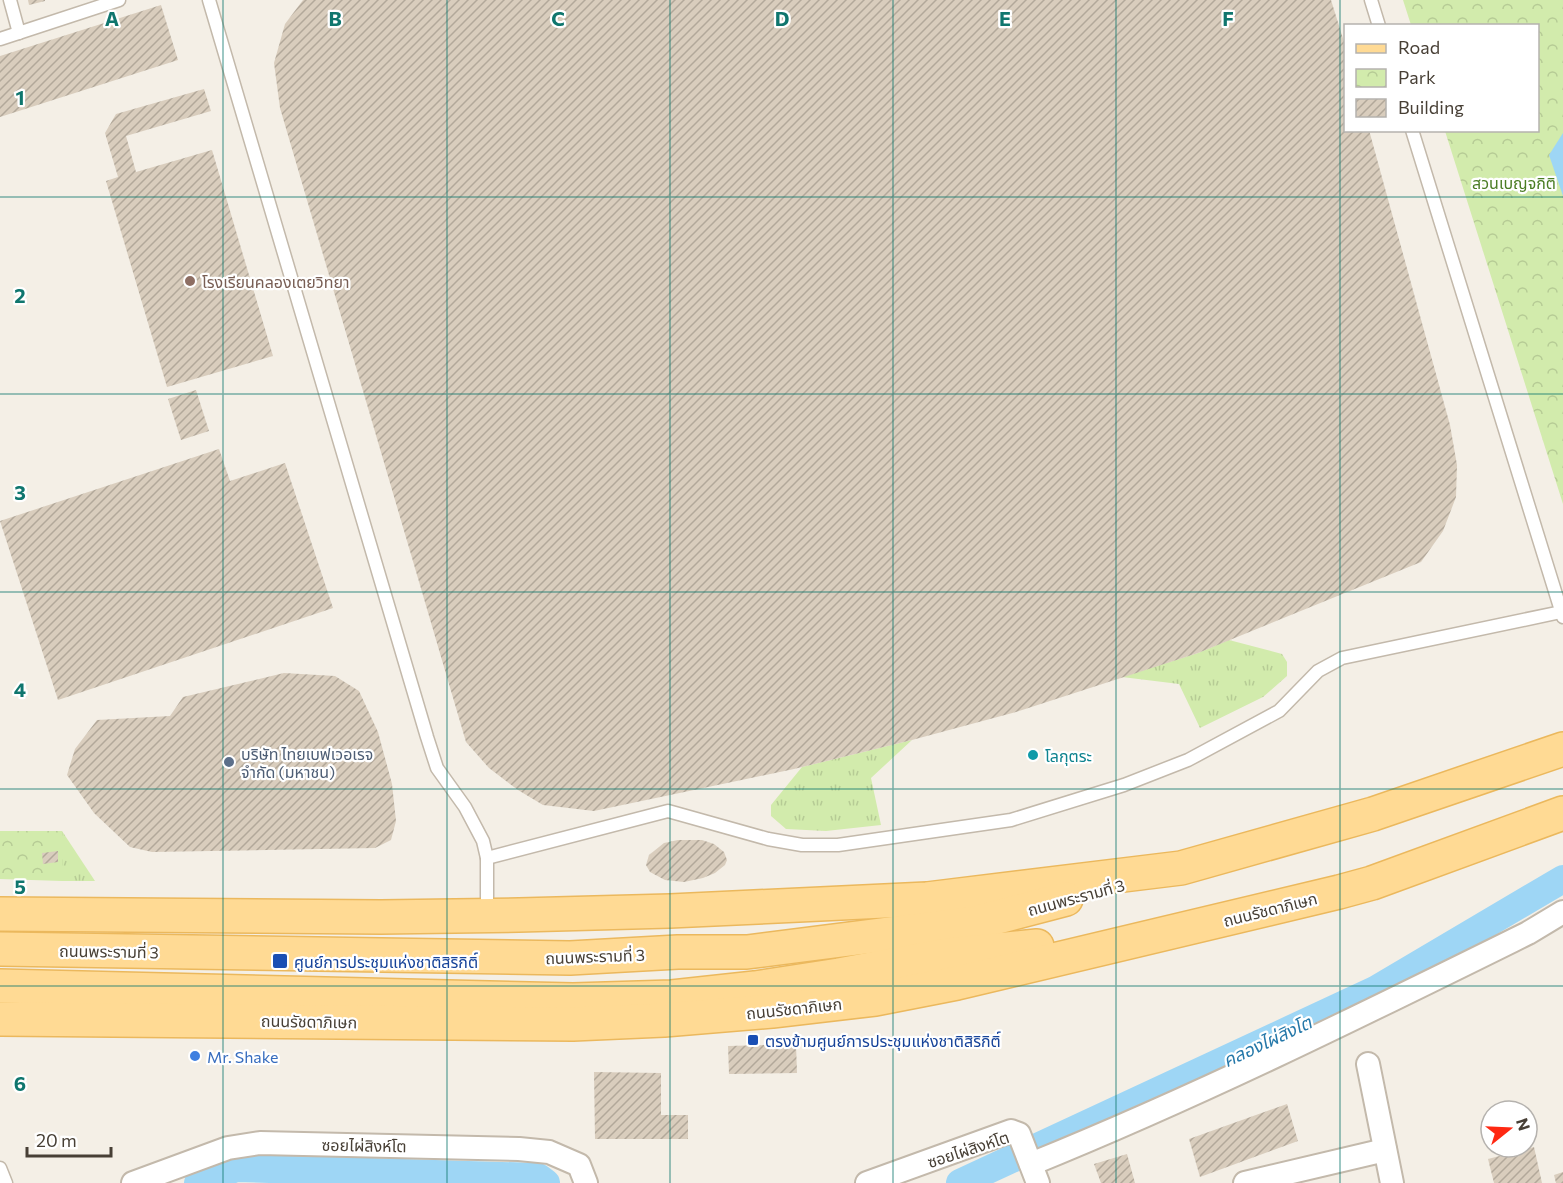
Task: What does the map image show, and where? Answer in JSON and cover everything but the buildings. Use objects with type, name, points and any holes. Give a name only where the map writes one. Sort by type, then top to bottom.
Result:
[{"type":"main road","points":[[0,914],[381,917],[670,911],[927,899],[1181,868],[1373,814],[1563,749]]},
{"type":"main road","name":"ถนนรัชดาภิเษก","points":[[0,1019],[309,1020],[530,1025],[664,1020],[875,999],[957,983],[1177,932],[1372,883],[1563,813]]},
{"type":"main road","name":"ถนนพระรามที่ 3","points":[[0,949],[570,958],[678,952],[747,952],[964,925],[1181,868]]},
{"type":"main road","points":[[0,986],[573,1000],[672,997],[755,988],[947,955],[1177,932]]},
{"type":"street","points":[[1034,1174],[1127,1125],[1299,1047],[1528,933],[1563,912]]},
{"type":"street","points":[[1368,1064],[1392,1183]]},
{"type":"street","name":"ซอยไผ่สิงห์โต","points":[[867,1183],[1011,1131],[1018,1134],[1034,1174]]},
{"type":"street","name":"ซอยไผ่สิงห์โต","points":[[133,1183],[228,1148],[260,1143],[519,1149],[549,1152],[579,1165],[586,1183]]},
{"type":"street","points":[[1245,1183],[1385,1150]]},
{"type":"lane","points":[[10,0],[19,33]]},
{"type":"lane","points":[[0,39],[119,0]]},
{"type":"lane","points":[[209,0],[437,768],[476,825],[483,841],[487,858],[487,915]]},
{"type":"lane","points":[[1371,0],[1378,24]]},
{"type":"lane","points":[[487,858],[668,811],[768,839],[802,845],[838,845],[1011,820],[1124,785],[1188,759],[1280,711],[1318,671],[1342,658],[1562,614],[1413,132]]},
{"type":"lane","points":[[0,1168],[6,1183]]},
{"type":"green space","name":"สวนเบญจกิติ","points":[[1403,0],[1563,0],[1563,504],[1445,132],[1539,132],[1539,24],[1411,24]]},
{"type":"green space","points":[[1229,640],[1282,654],[1287,662],[1287,676],[1263,697],[1200,728],[1179,684],[1122,677],[1198,653]]},
{"type":"green space","points":[[912,740],[871,778],[881,825],[826,831],[786,829],[771,816],[771,805],[802,767]]},
{"type":"green space","points":[[0,831],[62,831],[62,881],[0,879]]},
{"type":"green space","points":[[62,831],[95,881],[62,881]]},
{"type":"water","points":[[1563,133],[1563,196],[1549,155]]},
{"type":"waterway","name":"คลองไผ่สิงโต","points":[[960,1183],[1375,990],[1563,879]]},
{"type":"waterway","name":"คลองไผ่สิงโต","points":[[198,1183],[236,1168],[538,1177],[546,1183]]},
{"type":"place","name":"โรงเรียนคลองเตยวิทยา","points":[[190,281]]},
{"type":"place","name":"โลกุตระ","points":[[1033,755]]},
{"type":"place","name":"บริษัท ไทยเบฟเวอเรจ จำกัด (มหาชน)","points":[[229,762]]},
{"type":"place","name":"ศูนย์การประชุมแห่งชาติสิริกิติ์","points":[[280,961]]},
{"type":"place","name":"ตรงข้ามศูนย์การประชุมแห่งชาติสิริกิติ์","points":[[753,1040]]},
{"type":"place","name":"Mr. Shake","points":[[195,1056]]}]
